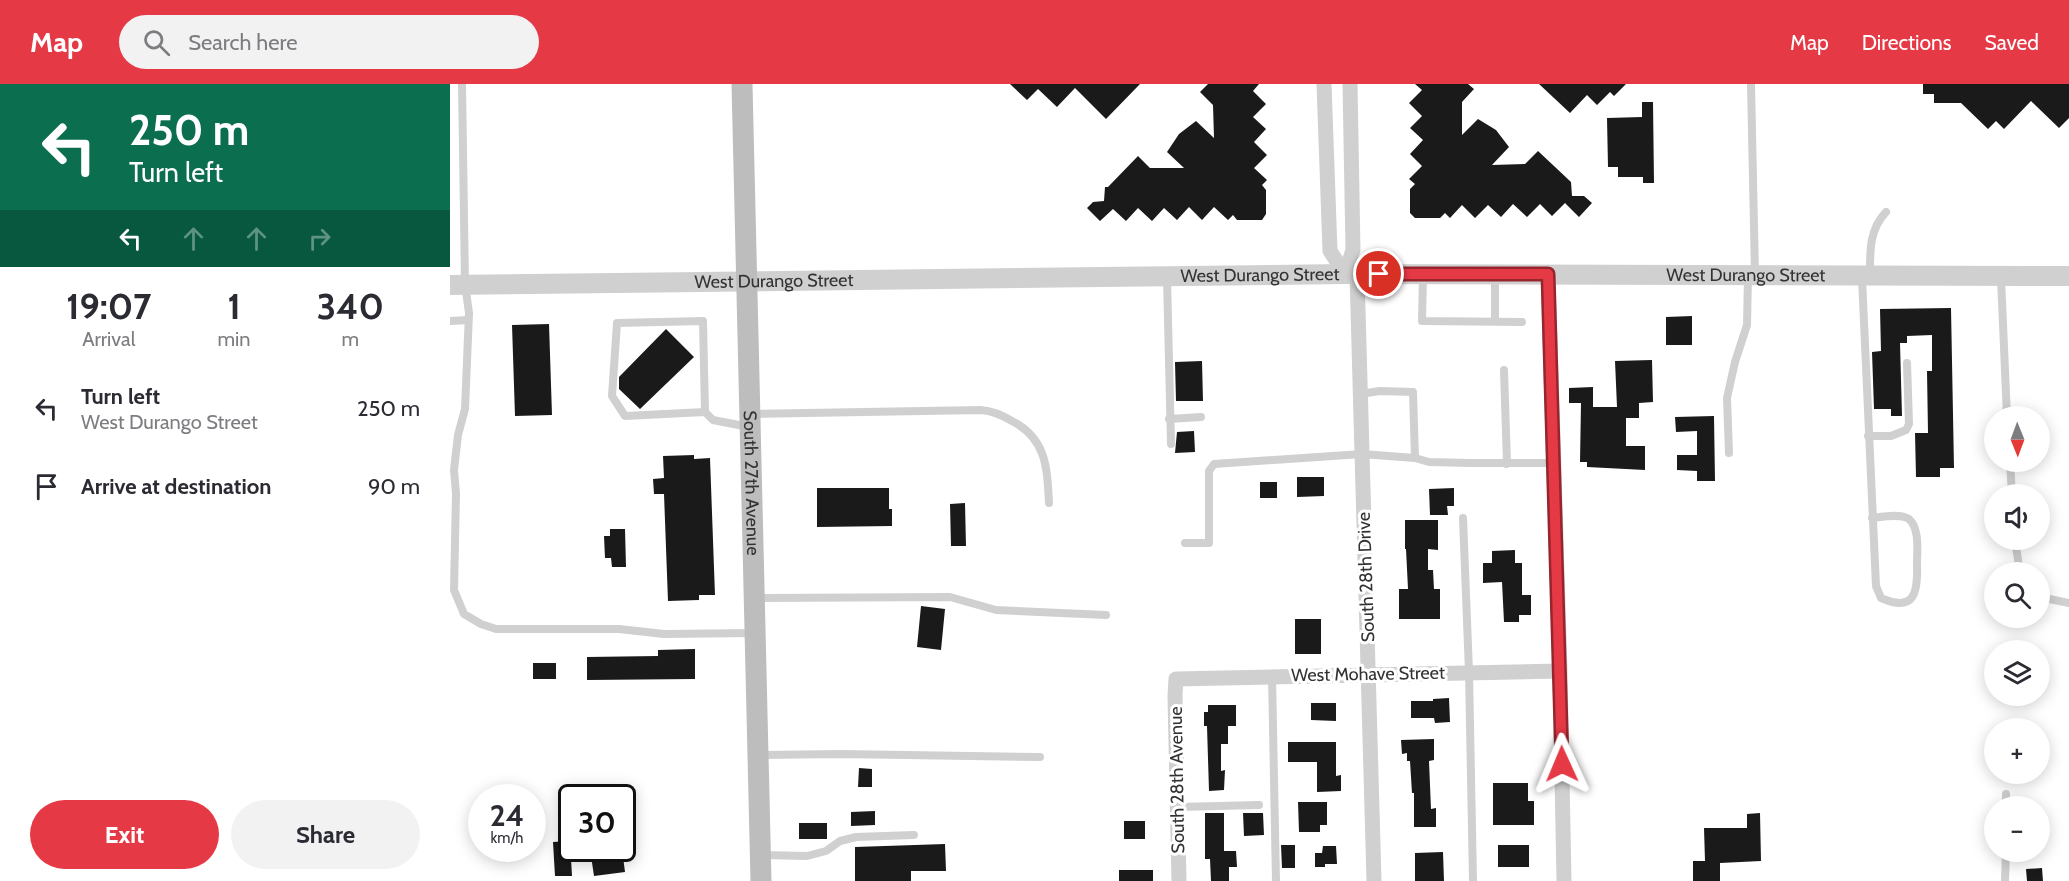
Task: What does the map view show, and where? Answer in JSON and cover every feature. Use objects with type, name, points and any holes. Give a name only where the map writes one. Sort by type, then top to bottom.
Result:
[{"type":"main road","name":"South 27th Avenue","points":[[742,84],[761,881]]},
{"type":"street","points":[[1324,84],[1330,251],[1351,274]]},
{"type":"street","points":[[1350,84],[1353,250],[1351,274]]},
{"type":"street","name":"West Durango Street","points":[[458,284],[1351,274],[2069,276]]},
{"type":"street","name":"South 28th Drive","points":[[1351,274],[1360,394],[1374,881]]},
{"type":"street","points":[[1548,274],[1564,881]]},
{"type":"street","name":"West Mohave Street","points":[[1176,679],[1369,673],[1560,671]]},
{"type":"street","name":"South 28th Avenue","points":[[1176,679],[1174,696],[1179,881]]},
{"type":"lane","points":[[462,84],[458,284],[468,320],[465,410],[454,470],[456,494],[454,590],[464,614],[481,624],[496,628],[620,629],[664,634],[756,633]]},
{"type":"lane","points":[[1729,453],[1727,398],[1747,325],[1751,276],[1751,84]]},
{"type":"lane","points":[[1872,518],[1900,516],[1908,519],[1914,526],[1918,585],[1916,594],[1908,602],[1894,604],[1881,598],[1876,586],[1872,518],[1868,436],[1866,276],[1871,235],[1886,212]]},
{"type":"lane","points":[[1871,213],[1878,221]]},
{"type":"lane","points":[[1423,274],[1422,321],[1522,322]]},
{"type":"lane","points":[[1495,274],[1495,321]]},
{"type":"lane","points":[[1167,276],[1171,444]]},
{"type":"lane","points":[[2001,276],[2007,406]]},
{"type":"lane","points":[[450,321],[468,320]]},
{"type":"lane","points":[[705,412],[625,416],[612,396],[617,323],[704,321],[705,412],[713,420],[751,421],[994,411],[1019,424],[1032,434],[1040,447],[1049,503]]},
{"type":"lane","points":[[1868,436],[1891,436],[1906,429],[1909,423],[1907,363]]},
{"type":"lane","points":[[1504,370],[1507,464]]},
{"type":"lane","points":[[1360,394],[1380,391],[1413,392],[1415,458]]},
{"type":"lane","points":[[1169,419],[1201,417]]},
{"type":"lane","points":[[450,426],[461,426]]},
{"type":"lane","points":[[1185,543],[1209,543],[1209,471],[1214,464],[1362,454],[1415,458],[1429,462],[1554,463]]},
{"type":"lane","points":[[1463,518],[1473,881]]},
{"type":"lane","points":[[754,598],[950,597],[996,610],[1106,615]]},
{"type":"lane","points":[[2050,599],[2069,603]]},
{"type":"lane","points":[[1272,676],[1276,881]]},
{"type":"lane","points":[[758,755],[841,754],[1040,758]]},
{"type":"lane","points":[[1178,807],[1259,805]]},
{"type":"lane","points":[[760,855],[807,856],[826,851],[840,841],[856,837],[914,835]]},
{"type":"lane","points":[[2005,881],[2006,862]]},
{"type":"building","points":[[1010,84],[1140,84],[1106,119],[1075,88],[1057,107],[1038,89],[1027,100]]},
{"type":"building","points":[[1208,84],[1259,84],[1253,91],[1266,104],[1253,117],[1266,129],[1254,142],[1267,155],[1254,168],[1267,180],[1262,185],[1266,190],[1266,214],[1262,220],[1237,220],[1233,215],[1228,220],[1214,207],[1202,220],[1189,207],[1177,220],[1164,208],[1152,221],[1138,208],[1126,221],[1113,209],[1100,221],[1087,208],[1093,202],[1104,201],[1105,187],[1108,187],[1138,156],[1150,168],[1184,168],[1167,152],[1179,134],[1196,121],[1214,138],[1213,105],[1200,92]]},
{"type":"building","points":[[1415,84],[1468,84],[1474,89],[1462,102],[1462,135],[1478,119],[1496,130],[1509,147],[1492,165],[1525,164],[1538,151],[1571,182],[1572,196],[1584,196],[1592,203],[1579,217],[1565,203],[1552,216],[1540,204],[1527,217],[1513,204],[1501,217],[1488,205],[1475,218],[1462,205],[1450,218],[1445,213],[1440,218],[1415,218],[1410,213],[1410,189],[1415,184],[1409,179],[1422,166],[1410,154],[1423,140],[1410,128],[1422,116],[1409,103],[1422,90]]},
{"type":"building","points":[[1539,84],[1626,84],[1614,96],[1610,92],[1597,105],[1587,95],[1570,113]]},
{"type":"building","points":[[1923,84],[2069,84],[2069,118],[2059,128],[2031,101],[2004,129],[1996,121],[1988,129],[1961,103],[1934,103],[1934,94],[1923,94]]},
{"type":"building","points":[[1642,102],[1653,102],[1654,183],[1643,183],[1643,177],[1618,177],[1618,167],[1608,167],[1607,118],[1642,117]]},
{"type":"building","points":[[1951,308],[1954,468],[1940,468],[1940,477],[1916,477],[1915,433],[1928,433],[1927,371],[1932,371],[1932,335],[1907,336],[1907,343],[1900,343],[1902,416],[1891,416],[1891,409],[1874,409],[1872,352],[1881,351],[1880,309]]},
{"type":"building","points":[[1692,316],[1692,345],[1666,345],[1666,317]]},
{"type":"building","points":[[549,324],[552,415],[515,416],[512,325]]},
{"type":"building","points":[[666,329],[694,357],[640,409],[619,389],[619,377]]},
{"type":"building","points":[[1652,360],[1653,402],[1639,403],[1639,418],[1626,418],[1626,446],[1645,446],[1645,470],[1587,467],[1587,462],[1580,462],[1581,403],[1569,403],[1569,388],[1593,387],[1593,407],[1617,407],[1615,361]]},
{"type":"building","points":[[1202,361],[1203,401],[1176,401],[1175,362]]},
{"type":"building","points":[[1714,416],[1715,481],[1697,481],[1697,471],[1677,470],[1677,455],[1697,455],[1697,431],[1676,432],[1675,417]]},
{"type":"building","points":[[1194,431],[1195,452],[1175,453],[1177,432]]},
{"type":"building","points":[[694,455],[694,459],[710,458],[715,595],[699,595],[699,600],[668,601],[664,494],[654,494],[653,479],[664,478],[663,456]]},
{"type":"building","points":[[1297,477],[1324,477],[1324,496],[1297,497]]},
{"type":"building","points":[[1260,482],[1277,482],[1277,498],[1260,498]]},
{"type":"building","points":[[817,488],[889,488],[892,526],[817,527]]},
{"type":"building","points":[[1454,488],[1454,506],[1447,506],[1448,515],[1430,515],[1429,489]]},
{"type":"building","points":[[965,503],[966,546],[951,546],[950,504]]},
{"type":"building","points":[[1405,520],[1438,520],[1438,550],[1428,549],[1428,570],[1433,570],[1434,589],[1440,589],[1440,619],[1399,619],[1399,589],[1408,589]]},
{"type":"building","points":[[610,529],[625,529],[626,567],[612,567],[611,558],[605,558],[604,536],[610,536]]},
{"type":"building","points":[[1515,550],[1515,563],[1522,563],[1522,595],[1531,595],[1531,615],[1519,615],[1519,622],[1504,622],[1502,582],[1483,583],[1483,563],[1492,563],[1492,551]]},
{"type":"building","points":[[921,606],[945,609],[941,650],[917,647]]},
{"type":"building","points":[[1295,619],[1321,619],[1321,654],[1295,654]]},
{"type":"building","points":[[695,649],[695,679],[587,680],[587,657],[658,656],[658,650]]},
{"type":"building","points":[[533,663],[556,663],[556,679],[533,679]]},
{"type":"building","points":[[1449,698],[1450,722],[1435,723],[1434,718],[1411,718],[1411,701]]},
{"type":"building","points":[[1311,703],[1336,703],[1336,721],[1311,720]]},
{"type":"building","points":[[1208,705],[1236,705],[1236,726],[1228,726],[1228,744],[1221,744],[1221,771],[1225,770],[1224,790],[1209,791],[1207,726],[1204,726],[1204,712],[1208,712]]},
{"type":"building","points":[[1434,739],[1434,760],[1429,761],[1431,809],[1436,808],[1436,827],[1414,827],[1414,793],[1412,793],[1410,761],[1407,761],[1407,753],[1402,754],[1401,740]]},
{"type":"building","points":[[1288,742],[1336,742],[1336,776],[1341,775],[1341,791],[1317,792],[1317,762],[1288,762]]},
{"type":"building","points":[[859,768],[872,769],[872,787],[858,787]]},
{"type":"building","points":[[1493,783],[1528,783],[1528,801],[1534,801],[1534,825],[1493,825]]},
{"type":"building","points":[[1298,802],[1327,802],[1327,825],[1320,825],[1320,832],[1299,832]]},
{"type":"building","points":[[875,811],[875,825],[851,826],[851,812]]},
{"type":"building","points":[[1205,813],[1224,813],[1224,851],[1236,851],[1237,867],[1229,867],[1229,881],[1211,881],[1210,859],[1205,859]]},
{"type":"building","points":[[1243,813],[1263,813],[1264,835],[1244,836]]},
{"type":"building","points":[[1760,813],[1761,861],[1720,863],[1720,881],[1693,881],[1693,861],[1705,861],[1704,828],[1747,828],[1747,814]]},
{"type":"building","points":[[1124,821],[1145,821],[1145,839],[1124,839]]},
{"type":"building","points":[[799,823],[827,823],[827,839],[799,839]]},
{"type":"building","points":[[553,842],[558,842],[558,862],[571,862],[572,876],[555,876]]},
{"type":"building","points":[[945,844],[946,871],[911,871],[911,881],[855,881],[855,847]]},
{"type":"building","points":[[1281,845],[1295,845],[1295,868],[1282,868]]},
{"type":"building","points":[[1498,845],[1529,845],[1529,867],[1498,867]]},
{"type":"building","points":[[1323,846],[1336,846],[1337,864],[1315,867],[1315,853],[1322,853]]},
{"type":"building","points":[[1443,852],[1444,881],[1415,881],[1415,853]]},
{"type":"building","points":[[592,862],[624,862],[625,872],[594,876]]},
{"type":"building","points":[[2042,868],[2043,881],[2027,881],[2026,869]]},
{"type":"building","points":[[1119,870],[1153,870],[1153,881],[1119,881]]},
{"type":"route","points":[[1379,274],[1548,274],[1562,764]]}]
